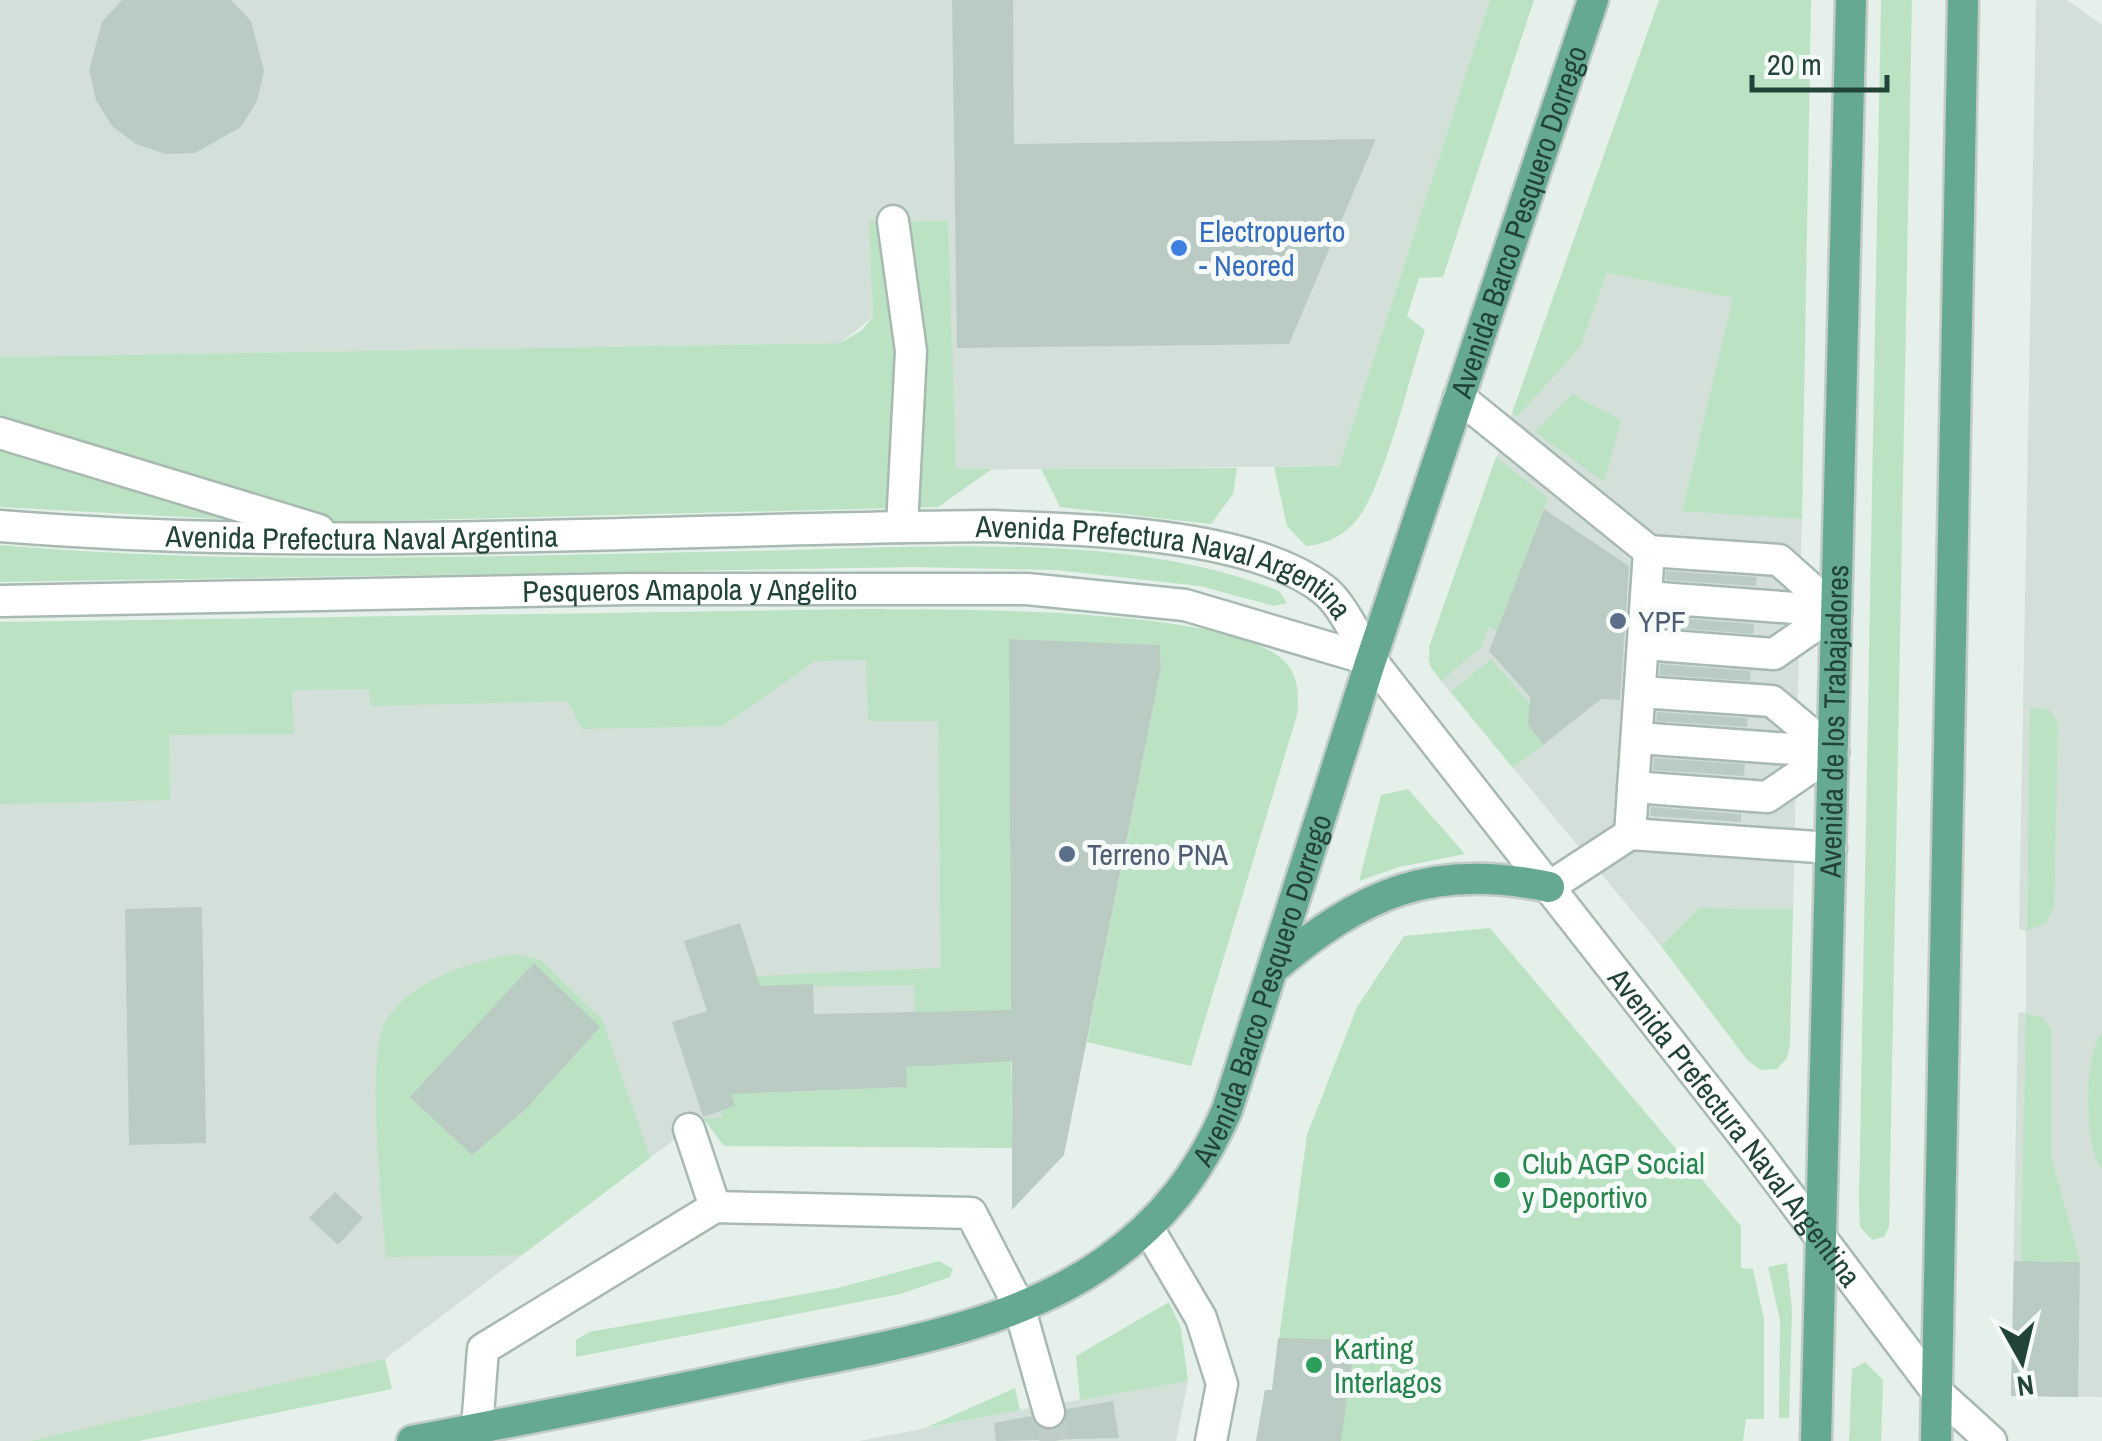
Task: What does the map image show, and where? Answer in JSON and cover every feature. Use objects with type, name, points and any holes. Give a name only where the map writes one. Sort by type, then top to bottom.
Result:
[{"type":"main road","name":"Avenida Barco Pesquero Dorrego","points":[[412,1441],[871,1350],[978,1322],[1020,1306],[1103,1263],[1148,1228],[1205,1160],[1227,1110],[1371,660],[1593,0]]},
{"type":"main road","name":"Avenida de los Trabajadores","points":[[1816,1441],[1851,0]]},
{"type":"main road","points":[[1936,1441],[1963,0]]},
{"type":"main road","points":[[1274,968],[1324,925],[1414,884],[1482,876],[1549,887]]},
{"type":"street","points":[[893,221],[911,351],[902,527]]},
{"type":"street","points":[[1459,397],[1649,551],[1779,560],[1836,611]]},
{"type":"street","points":[[0,433],[351,540]]},
{"type":"street","name":"Avenida Prefectura Naval Argentina","points":[[0,526],[216,540],[902,527],[1090,531],[1208,545],[1293,570],[1327,592],[1371,660],[1937,1392],[1990,1441]]},
{"type":"street","points":[[1630,834],[1649,551]]},
{"type":"street","name":"Pesqueros Amapola y Angelito","points":[[0,600],[648,589],[1027,589],[1185,605],[1371,660]]},
{"type":"street","points":[[1646,596],[1836,611]]},
{"type":"street","points":[[1643,644],[1774,654],[1836,611]]},
{"type":"street","points":[[1640,692],[1772,701],[1833,752]]},
{"type":"street","points":[[1637,738],[1833,752]]},
{"type":"street","points":[[1633,786],[1767,796],[1833,752]]},
{"type":"street","points":[[1549,887],[1630,834],[1831,848]]},
{"type":"street","points":[[689,1129],[715,1207]]},
{"type":"street","points":[[477,1428],[483,1350],[715,1207],[971,1212],[1020,1306],[1050,1412]]},
{"type":"street","points":[[1148,1228],[1200,1318],[1222,1384],[1211,1441]]},
{"type":"shaded area","points":[[0,0],[1490,0],[1339,466],[956,470],[947,221],[870,222],[873,317],[840,343],[0,357]]},
{"type":"shaded area","points":[[2036,0],[2067,0],[2102,25],[2102,1397],[2011,1396],[2018,1013],[2026,1012],[2026,931],[2019,929]]},
{"type":"shaded area","points":[[1607,273],[1734,298],[1682,510],[1802,519],[1793,909],[1699,908],[1661,946],[1441,681],[1428,659],[1512,413],[1516,416],[1580,347]]},
{"type":"shaded area","points":[[1009,639],[1011,1120],[703,1118],[385,1359],[31,1441],[0,1441],[0,652]]},
{"type":"shaded area","points":[[1188,1381],[1176,1441],[859,1441],[1020,1410]]},
{"type":"green space","points":[[1490,0],[1534,0],[1443,277],[1419,278],[1407,316],[1425,330],[1388,454],[1369,500],[1354,523],[1335,538],[1306,546],[1287,526],[1274,467],[1339,466]]},
{"type":"green space","points":[[1659,0],[1811,0],[1802,519],[1682,511],[1733,298],[1607,273],[1580,347],[1517,417],[1512,413]]},
{"type":"green space","points":[[1881,0],[1912,0],[1889,1227],[1884,1237],[1872,1240],[1860,1227],[1859,1204]]},
{"type":"green space","points":[[948,221],[956,469],[992,469],[938,507],[295,523],[0,507],[0,357],[840,343],[861,331],[873,317],[869,222]]},
{"type":"green space","points":[[1572,394],[1621,420],[1604,482],[1535,432]]},
{"type":"green space","points":[[1496,457],[1548,498],[1497,630],[1488,627],[1481,647],[1441,681],[1430,666],[1429,647]]},
{"type":"green space","points":[[1237,468],[1233,494],[1211,524],[1060,507],[1041,469]]},
{"type":"green space","points":[[0,545],[283,558],[1021,547],[1156,559],[1219,572],[1279,591],[1287,603],[1274,606],[1200,586],[1056,570],[914,567],[0,582]]},
{"type":"green space","points":[[868,609],[1023,612],[1154,621],[1212,631],[1258,645],[1287,664],[1297,688],[1297,715],[1191,1066],[1087,1042],[1161,668],[1160,646],[1009,639],[1012,1148],[724,1146],[703,1118],[722,1118],[721,1063],[788,1092],[906,1087],[906,1067],[951,1064],[915,1014],[914,985],[760,987],[757,976],[941,968],[938,721],[868,721],[866,660],[815,661],[723,726],[582,729],[568,701],[371,706],[369,689],[292,690],[294,734],[169,735],[170,800],[0,804],[0,622]]},
{"type":"green space","points":[[1491,659],[1530,704],[1543,745],[1513,768],[1451,692]]},
{"type":"green space","points":[[2030,708],[2050,710],[2058,723],[2054,906],[2045,924],[2027,930]]},
{"type":"green space","points":[[1408,789],[1465,854],[1399,867],[1359,881],[1381,795]]},
{"type":"green space","points":[[1699,908],[1793,909],[1790,1044],[1787,1058],[1777,1069],[1761,1070],[1748,1061],[1661,946]]},
{"type":"green space","name":"Club AGP Social y Deportivo","points":[[1490,928],[1741,1226],[1741,1268],[1753,1269],[1764,1320],[1764,1419],[1746,1419],[1743,1441],[1256,1441],[1265,1390],[1272,1390],[1307,1135],[1357,1007],[1404,936]]},
{"type":"green space","points":[[514,954],[541,960],[602,1019],[650,1158],[522,1255],[386,1257],[376,1097],[380,1037],[387,1019],[412,993],[444,974]]},
{"type":"green space","points":[[2026,1013],[2041,1017],[2051,1028],[2051,1156],[2080,1262],[2021,1261]]},
{"type":"green space","points":[[2102,1032],[2102,1170],[2092,1142],[2088,1101],[2091,1060]]},
{"type":"green space","points":[[939,1261],[953,1269],[950,1277],[900,1294],[576,1357],[576,1340],[589,1332],[838,1288]]},
{"type":"green space","points":[[1787,1263],[1792,1310],[1789,1418],[1779,1418],[1780,1320],[1768,1267]]},
{"type":"green space","points":[[1169,1302],[1181,1328],[1188,1381],[1080,1400],[1076,1356]]},
{"type":"green space","points":[[385,1359],[392,1389],[139,1441],[30,1441]]},
{"type":"green space","points":[[1865,1362],[1883,1380],[1881,1441],[1849,1441],[1852,1369]]},
{"type":"green space","points":[[1015,1388],[1020,1410],[925,1428]]},
{"type":"building","points":[[122,0],[231,0],[251,21],[264,71],[257,101],[241,127],[195,153],[165,154],[136,144],[112,126],[96,100],[89,70],[102,22]]},
{"type":"building","points":[[952,0],[1013,0],[1014,144],[1376,139],[1289,344],[957,348]]},
{"type":"building","points":[[1544,509],[1629,566],[1620,700],[1601,699],[1543,745],[1528,724],[1530,697],[1489,651]]},
{"type":"building","points":[[1666,571],[1757,577],[1756,586],[1666,580]]},
{"type":"building","points":[[1663,617],[1754,624],[1753,634],[1663,627]]},
{"type":"building","points":[[1009,639],[1160,645],[1161,668],[1064,1155],[1012,1210],[1012,1061],[906,1067],[907,1087],[731,1094],[735,1106],[703,1117],[672,1022],[707,1011],[684,941],[740,923],[760,986],[813,984],[814,1014],[1011,1010]]},
{"type":"building","points":[[1660,664],[1751,671],[1750,681],[1660,675]]},
{"type":"building","points":[[1657,712],[1748,718],[1747,727],[1656,721]]},
{"type":"building","points":[[1654,758],[1745,764],[1744,776],[1653,770]]},
{"type":"building","points":[[1651,807],[1741,814],[1741,822],[1650,816]]},
{"type":"building","points":[[202,907],[206,1143],[129,1145],[125,909]]},
{"type":"building","points":[[534,963],[600,1027],[526,1109],[472,1155],[410,1097]]},
{"type":"building","points":[[335,1192],[363,1218],[338,1245],[309,1218]]},
{"type":"building","points":[[2014,1261],[2080,1262],[2078,1397],[2011,1396]]},
{"type":"building","points":[[1278,1338],[1355,1340],[1341,1441],[1256,1441],[1265,1390],[1272,1390]]},
{"type":"building","points":[[1113,1401],[1119,1438],[996,1441],[994,1423],[1031,1416],[1037,1426],[1053,1430],[1063,1424],[1067,1409]]},
{"type":"tunnel","points":[[1049,1412],[1055,1441]]},
{"type":"place","name":"Electropuerto - Neored","points":[[1179,248]]},
{"type":"place","name":"YPF","points":[[1618,621]]},
{"type":"place","name":"Terreno PNA","points":[[1067,854]]},
{"type":"place","name":"Club AGP Social y Deportivo","points":[[1502,1180]]},
{"type":"place","name":"Karting Interlagos","points":[[1314,1365]]}]
